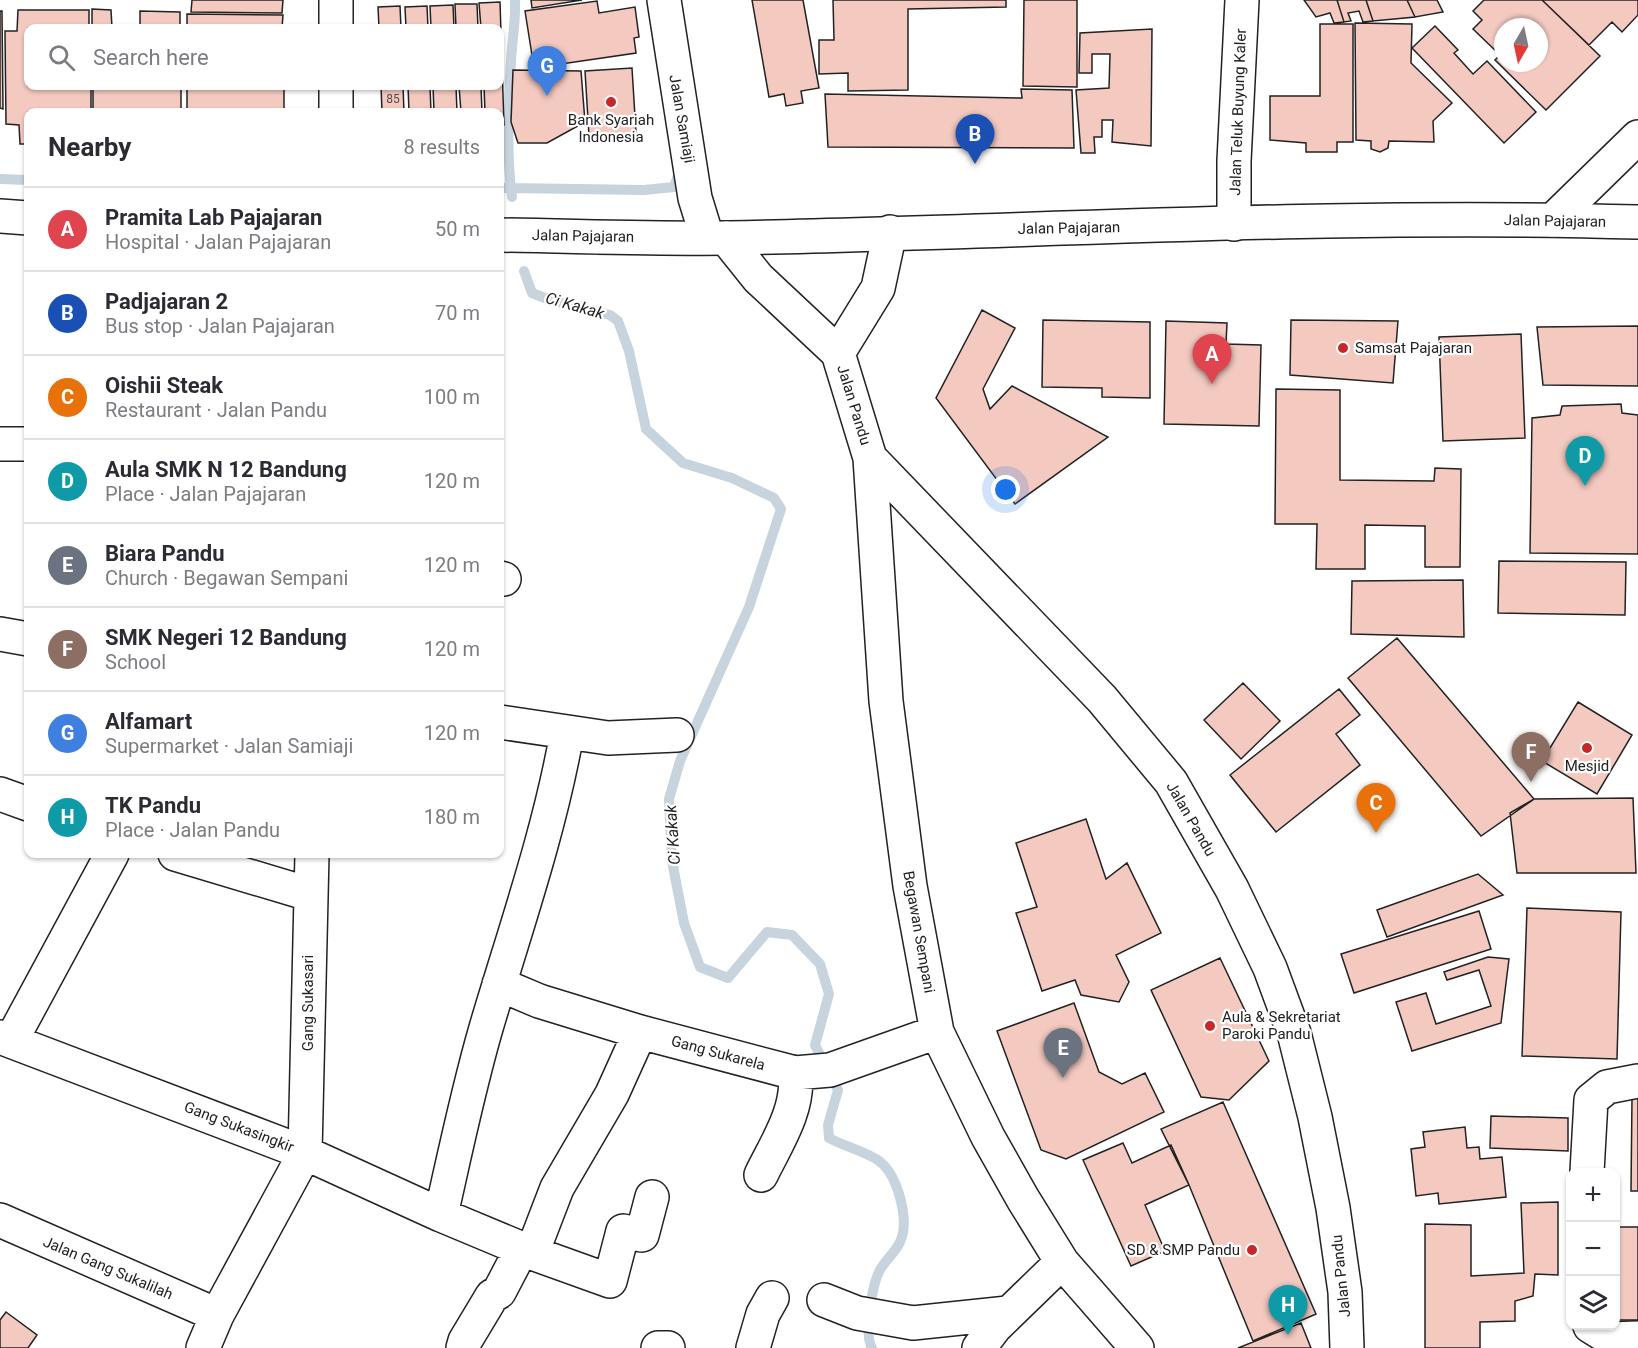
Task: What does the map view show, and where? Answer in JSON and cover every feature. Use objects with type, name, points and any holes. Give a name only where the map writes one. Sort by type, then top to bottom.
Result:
[{"type":"main road","points":[[336,0],[336,24]]},
{"type":"main road","name":"Jalan Samiaji","points":[[664,0],[695,198],[716,238]]},
{"type":"main road","name":"Jalan Teluk Buyung Kaler","points":[[1234,224],[1233,162],[1242,0]]},
{"type":"main road","points":[[336,90],[336,108]]},
{"type":"main road","points":[[1553,220],[1638,137]]},
{"type":"main road","points":[[0,216],[24,218]]},
{"type":"main road","name":"Jalan Pajajaran","points":[[504,235],[716,238],[1234,224],[1553,220],[1638,222]]},
{"type":"main road","name":"Jalan Pandu","points":[[838,353],[878,288],[890,232]]},
{"type":"main road","name":"Jalan Pandu","points":[[716,238],[838,353],[870,458],[1102,699],[1172,782],[1232,889],[1270,968],[1300,1054],[1333,1208],[1345,1292],[1347,1348]]},
{"type":"main road","points":[[0,444],[24,444]]},
{"type":"main road","name":"Begawan Sempani","points":[[870,458],[886,701],[910,886],[937,1032],[988,1137],[1062,1262],[1137,1348]]},
{"type":"main road","points":[[0,634],[24,638]]},
{"type":"main road","points":[[504,723],[608,738],[677,735]]},
{"type":"main road","points":[[441,1215],[485,1031],[544,836],[558,783],[567,733]]},
{"type":"main road","points":[[0,794],[24,803]]},
{"type":"main road","points":[[6,1039],[110,858]]},
{"type":"main road","points":[[188,858],[309,894]]},
{"type":"main road","name":"Gang Sukasari","points":[[305,1153],[309,894],[312,858]]},
{"type":"main road","name":"Gang Sukarela","points":[[499,984],[540,1001],[640,1032],[809,1072]]},
{"type":"main road","points":[[464,1348],[465,1341],[492,1296],[499,1292],[527,1250],[557,1188],[612,1094],[640,1032]]},
{"type":"main road","points":[[761,1175],[787,1123],[797,1087],[809,1072],[937,1032]]},
{"type":"main road","name":"Gang Sukasingkir","points":[[6,1039],[305,1153],[217,1315],[203,1348]]},
{"type":"main road","points":[[1587,1168],[1591,1100],[1607,1087],[1638,1081]]},
{"type":"main road","points":[[305,1153],[441,1215],[610,1281],[624,1231],[642,1234],[652,1197]]},
{"type":"main road","name":"Jalan Gang Sukalilah","points":[[0,1220],[217,1315]]},
{"type":"main road","points":[[979,1348],[1008,1313],[1062,1262]]},
{"type":"main road","points":[[753,1348],[763,1314],[772,1298]]},
{"type":"main road","points":[[824,1300],[889,1320],[925,1323],[1008,1313]]},
{"type":"main road","points":[[1596,1330],[1611,1339],[1638,1338]]},
{"type":"main road","points":[[658,1348],[668,1348]]},
{"type":"building","points":[[192,0],[283,0],[282,13],[191,12]]},
{"type":"building","points":[[531,0],[582,0],[532,8]]},
{"type":"building","points":[[752,0],[803,0],[819,88],[801,91],[803,103],[786,106],[784,94],[769,97]]},
{"type":"building","points":[[833,0],[1006,0],[1006,7],[908,9],[908,90],[848,91],[848,73],[819,74],[819,40],[834,40]]},
{"type":"building","points":[[1024,0],[1077,0],[1077,87],[1023,86]]},
{"type":"building","points":[[1304,0],[1337,0],[1344,22],[1334,23],[1330,13],[1316,17]]},
{"type":"building","points":[[1337,0],[1366,0],[1373,21],[1363,22],[1359,11],[1348,13],[1351,21],[1344,22]]},
{"type":"building","points":[[1366,0],[1407,0],[1415,17],[1373,21]]},
{"type":"building","points":[[1407,0],[1437,0],[1443,12],[1415,17]]},
{"type":"building","points":[[1484,0],[1542,0],[1600,56],[1546,110],[1507,72],[1548,72],[1548,18],[1494,18],[1494,49],[1473,29],[1482,20],[1473,11]]},
{"type":"building","points":[[1542,0],[1638,0],[1638,15],[1622,32],[1612,22],[1589,45]]},
{"type":"building","points":[[597,1],[599,13],[635,7],[639,37],[634,38],[636,53],[534,68],[525,11]]},
{"type":"building","points":[[500,2],[501,24],[481,24],[479,3]]},
{"type":"building","points":[[455,4],[477,4],[478,24],[456,24]]},
{"type":"building","points":[[453,5],[454,24],[431,24],[430,6]]},
{"type":"building","points":[[400,6],[401,24],[379,24],[378,7]]},
{"type":"building","points":[[427,6],[428,24],[406,24],[405,7]]},
{"type":"building","points":[[92,9],[111,10],[112,24],[92,24]]},
{"type":"building","points":[[18,10],[89,10],[89,24],[24,24],[24,90],[91,90],[91,108],[24,108],[24,144],[20,144],[19,125],[6,124],[5,31],[17,31]]},
{"type":"building","points":[[0,11],[2,11],[3,109],[0,108]]},
{"type":"building","points":[[140,11],[180,12],[180,24],[140,24]]},
{"type":"building","points":[[187,14],[283,15],[282,24],[187,24]]},
{"type":"building","points":[[1355,23],[1412,24],[1411,63],[1452,103],[1433,121],[1434,142],[1389,141],[1388,148],[1380,152],[1371,149],[1371,141],[1356,140]]},
{"type":"building","points":[[1320,24],[1353,24],[1353,142],[1337,142],[1337,152],[1306,152],[1306,143],[1270,140],[1270,96],[1320,96]]},
{"type":"building","points":[[1435,26],[1458,50],[1454,53],[1473,74],[1487,61],[1494,68],[1494,72],[1498,72],[1536,112],[1504,143],[1412,48]]},
{"type":"building","points":[[1152,29],[1151,146],[1112,142],[1113,120],[1102,120],[1102,137],[1094,137],[1095,153],[1081,153],[1076,90],[1109,88],[1110,54],[1092,54],[1092,73],[1079,73],[1080,33]]},
{"type":"building","name":"Bank Syariah Indonesia","points":[[632,68],[636,133],[589,136],[585,71]]},
{"type":"building","points":[[513,70],[581,71],[585,122],[547,143],[518,143],[511,122]]},
{"type":"building","points":[[1021,89],[1072,90],[1074,148],[828,147],[825,94],[1022,98]]},
{"type":"building","points":[[93,90],[181,90],[181,108],[93,108]]},
{"type":"building","points":[[187,90],[284,90],[284,108],[187,108]]},
{"type":"building","points":[[381,90],[403,90],[404,108],[382,108]]},
{"type":"building","points":[[408,90],[430,90],[431,108],[409,108]]},
{"type":"building","points":[[433,90],[456,90],[457,108],[434,108]]},
{"type":"building","points":[[459,90],[481,90],[482,108],[461,108]]},
{"type":"building","points":[[484,90],[503,90],[503,108],[485,108]]},
{"type":"building","points":[[982,310],[1015,328],[983,389],[990,409],[1012,386],[1108,437],[1015,504],[936,398]]},
{"type":"building","points":[[1043,320],[1150,322],[1150,398],[1102,397],[1102,388],[1042,387]]},
{"type":"building","name":"Samsat Pajajaran","points":[[1291,320],[1398,321],[1393,383],[1290,375]]},
{"type":"building","points":[[1166,321],[1227,323],[1226,344],[1261,345],[1259,426],[1164,424]]},
{"type":"building","points":[[1638,326],[1638,386],[1543,385],[1537,327]]},
{"type":"building","points":[[1521,334],[1525,438],[1443,441],[1439,337]]},
{"type":"building","points":[[1276,389],[1340,390],[1340,480],[1434,481],[1435,468],[1461,469],[1460,567],[1425,567],[1425,526],[1365,525],[1365,569],[1316,569],[1317,524],[1275,524]]},
{"type":"building","points":[[1621,404],[1622,413],[1638,415],[1638,554],[1530,553],[1532,418],[1560,415],[1562,406]]},
{"type":"building","points":[[1499,561],[1626,562],[1625,615],[1498,613]]},
{"type":"building","points":[[1463,580],[1464,637],[1351,634],[1352,581]]},
{"type":"building","points":[[1397,638],[1534,799],[1481,836],[1348,678]]},
{"type":"building","points":[[1243,683],[1280,721],[1241,759],[1204,720]]},
{"type":"building","points":[[1339,689],[1360,715],[1336,734],[1360,765],[1276,832],[1230,775]]},
{"type":"building","name":"Mesjid","points":[[1578,702],[1632,735],[1597,794],[1542,761]]},
{"type":"building","points":[[1633,798],[1636,873],[1517,873],[1510,813],[1534,799]]},
{"type":"building","points":[[1086,819],[1106,879],[1127,863],[1161,933],[1116,955],[1129,982],[1119,1002],[1081,995],[1075,980],[1042,991],[1016,913],[1037,907],[1016,843]]},
{"type":"building","points":[[1478,874],[1503,895],[1387,937],[1377,910]]},
{"type":"building","points":[[1527,908],[1621,912],[1617,1059],[1522,1056]]},
{"type":"building","points":[[1479,911],[1491,949],[1354,993],[1341,954]]},
{"type":"building","points":[[1488,957],[1509,959],[1501,1023],[1412,1051],[1396,1002],[1426,993],[1436,1024],[1491,1006],[1479,970],[1447,980],[1444,972]]},
{"type":"building","name":"Aula & Sekretariat Paroki Pandu","points":[[1220,958],[1269,1061],[1229,1100],[1201,1097],[1151,990]]},
{"type":"building","points":[[1074,1003],[1099,1072],[1122,1084],[1145,1073],[1164,1112],[1066,1159],[1041,1150],[997,1031]]},
{"type":"building","points":[[1632,1098],[1638,1098],[1638,1191],[1631,1191]]},
{"type":"building","name":"SD & SMP Pandu","points":[[1223,1102],[1316,1314],[1253,1341],[1189,1185],[1161,1129]]},
{"type":"building","points":[[1491,1116],[1568,1118],[1568,1151],[1490,1148]]},
{"type":"building","points":[[1465,1127],[1467,1148],[1479,1147],[1480,1159],[1502,1157],[1506,1197],[1439,1204],[1438,1193],[1416,1196],[1411,1149],[1425,1147],[1423,1132]]},
{"type":"building","name":"SD & SMP Pandu","points":[[1123,1143],[1132,1163],[1171,1145],[1189,1185],[1145,1205],[1165,1251],[1131,1266],[1083,1160]]},
{"type":"building","points":[[1558,1202],[1558,1275],[1535,1274],[1533,1296],[1515,1301],[1515,1321],[1480,1322],[1480,1348],[1425,1348],[1425,1224],[1471,1225],[1471,1276],[1524,1273],[1521,1203]]},
{"type":"building","points":[[1620,1227],[1638,1227],[1638,1320],[1620,1320]]},
{"type":"building","points":[[6,1312],[37,1335],[28,1348],[0,1348],[0,1320]]},
{"type":"building","points":[[1301,1323],[1311,1348],[1238,1348]]},
{"type":"waterway","name":"Ci Kakak","points":[[512,197],[508,129],[515,0]]},
{"type":"waterway","points":[[504,188],[644,190],[674,187],[680,170]]},
{"type":"waterway","points":[[0,179],[24,180]]},
{"type":"waterway","name":"Ci Kakak","points":[[524,271],[532,293],[550,300],[610,315],[618,321],[629,351],[646,429],[683,463],[732,478],[774,498],[781,509],[749,607],[680,761],[669,799],[672,861],[684,923],[700,967],[728,978],[767,932],[792,935],[820,964],[829,994],[815,1045],[838,1090],[828,1125],[829,1138],[879,1161],[897,1187],[903,1211],[903,1233],[900,1242],[876,1279],[869,1322],[872,1348]]},
{"type":"place","name":"Alfamart","points":[[547,96]]},
{"type":"place","name":"Bank Syariah Indonesia","points":[[611,102]]},
{"type":"place","name":"Padjajaran 2","points":[[975,164]]},
{"type":"place","name":"Samsat Pajajaran","points":[[1343,348]]},
{"type":"place","name":"Pramita Lab Pajajaran","points":[[1212,384]]},
{"type":"place","name":"Aula SMK N 12 Bandung","points":[[1585,486]]},
{"type":"place","name":"Mesjid","points":[[1587,748]]},
{"type":"place","name":"SMK Negeri 12 Bandung","points":[[1531,782]]},
{"type":"place","name":"Oishii Steak","points":[[1376,833]]},
{"type":"place","name":"Aula & Sekretariat Paroki Pandu","points":[[1210,1026]]},
{"type":"place","name":"Biara Pandu","points":[[1063,1078]]},
{"type":"place","name":"SD & SMP Pandu","points":[[1252,1250]]},
{"type":"place","name":"TK Pandu","points":[[1288,1335]]}]
